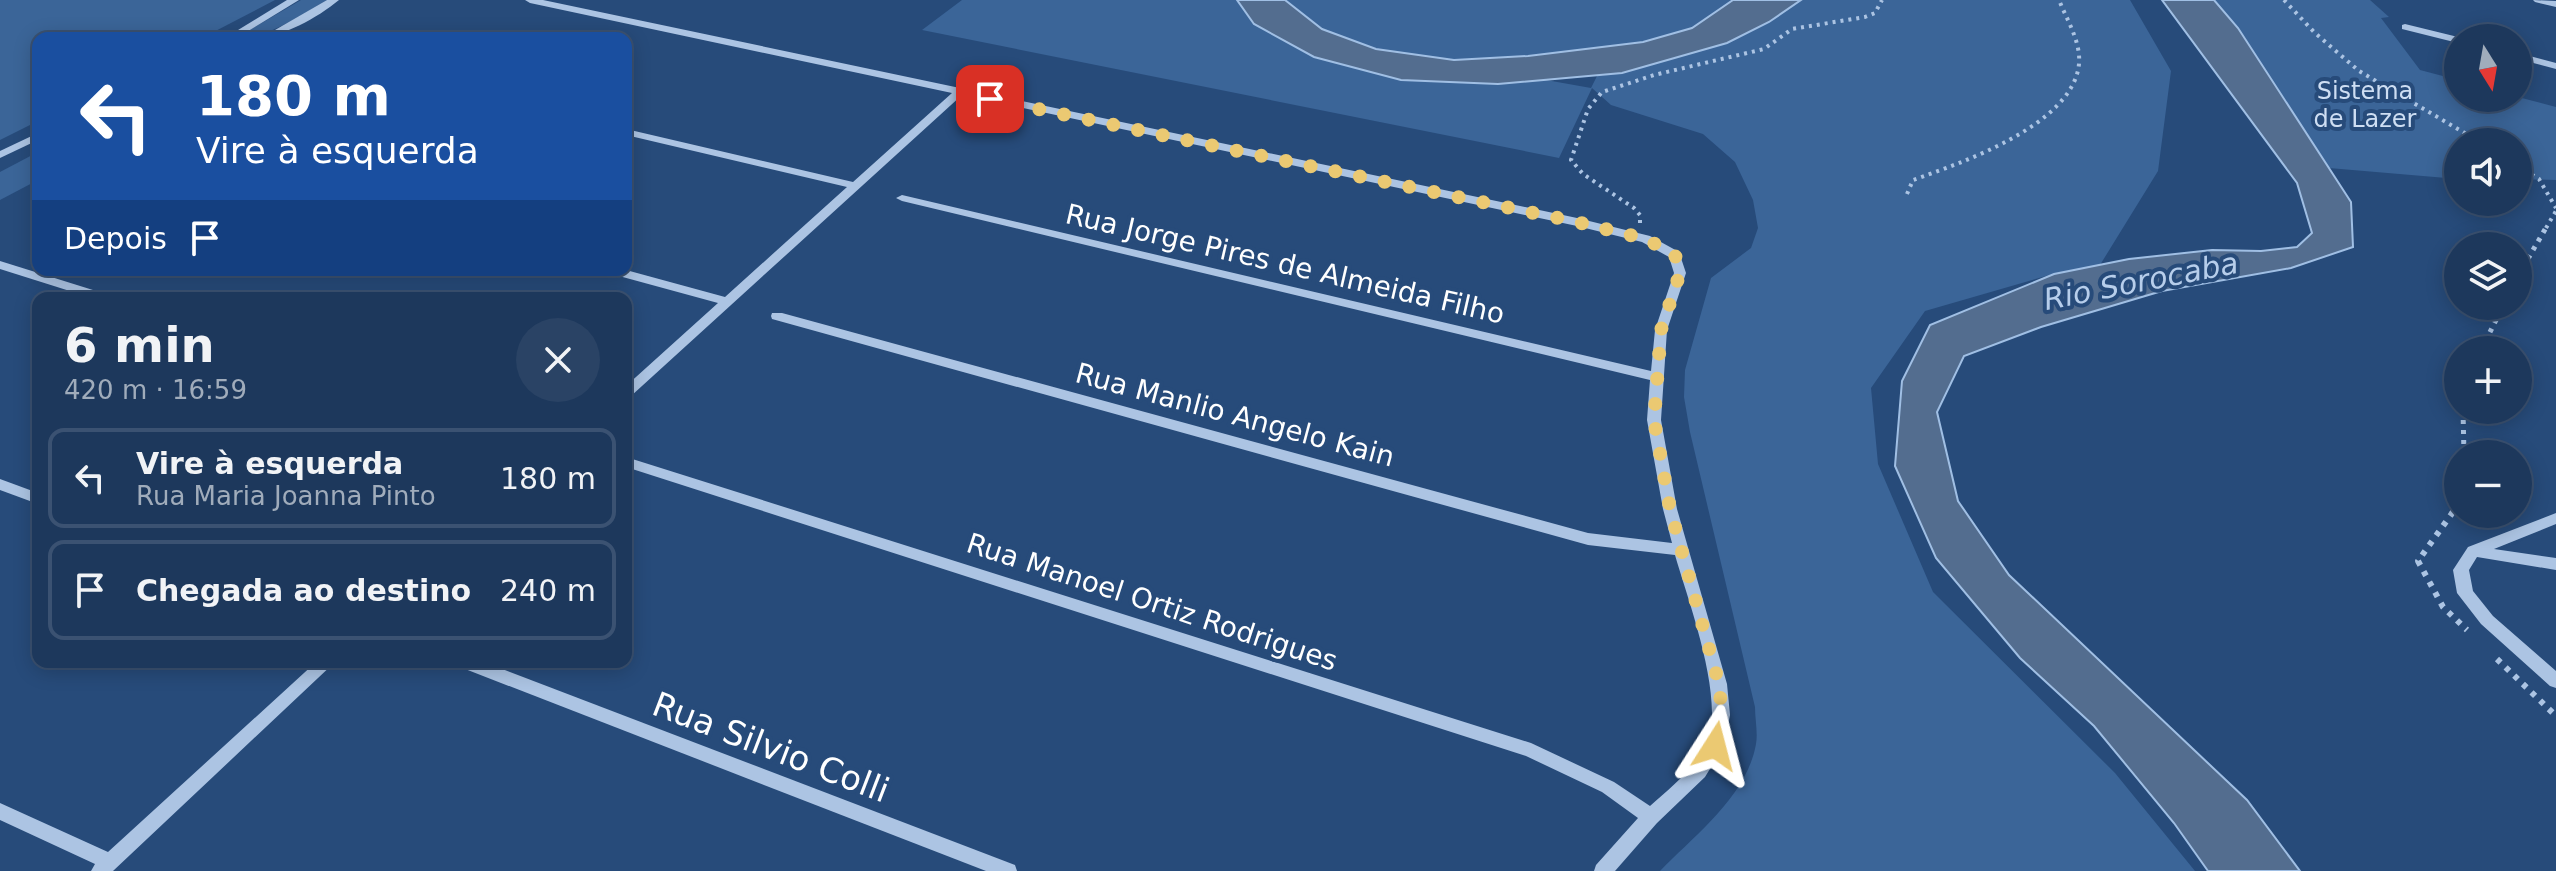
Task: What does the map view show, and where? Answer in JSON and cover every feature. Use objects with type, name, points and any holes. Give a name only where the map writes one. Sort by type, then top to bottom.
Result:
[{"type":"street","points":[[240,32],[294,0]]},
{"type":"street","points":[[278,32],[334,0]]},
{"type":"street","points":[[530,0],[959,92],[1643,231],[1675,255],[1680,273],[1661,330],[1654,420],[1670,509],[1719,684],[1722,715],[1715,746],[1699,772],[1651,817],[1603,871]]},
{"type":"street","points":[[2538,0],[2556,4]]},
{"type":"street","points":[[2405,27],[2444,37]]},
{"type":"street","points":[[2532,60],[2556,66]]},
{"type":"street","points":[[632,387],[959,92]]},
{"type":"street","points":[[632,133],[857,186]]},
{"type":"street","points":[[0,155],[32,139]]},
{"type":"street","name":"Rua Jorge Pires de Almeida Filho","points":[[902,198],[1657,377]]},
{"type":"street","points":[[0,265],[32,275]]},
{"type":"street","points":[[632,275],[726,301]]},
{"type":"street","points":[[35,276],[86,292]]},
{"type":"street","name":"Rua Manlio Angelo Kain","points":[[777,316],[1588,539],[1682,550]]},
{"type":"street","name":"Rua Manoel Ortiz Rodrigues","points":[[632,464],[1531,750],[1608,787],[1651,817]]},
{"type":"street","points":[[0,484],[32,497]]},
{"type":"street","points":[[2556,518],[2473,551],[2461,570],[2465,593],[2487,620],[2556,681]]},
{"type":"street","points":[[2473,551],[2556,564]]},
{"type":"street","points":[[0,811],[105,866],[320,668]]},
{"type":"street","name":"Rua Silvio Colli","points":[[482,668],[1008,871]]},
{"type":"path","points":[[1643,231],[1640,215],[1634,208],[1583,174],[1571,160],[1588,109],[1602,92],[1654,75],[1764,49],[1792,29],[1865,17],[1875,13],[1882,0]]},
{"type":"path","points":[[1907,194],[1913,180],[2009,138],[2049,115],[2063,98],[2079,69],[2076,45],[2059,0]]},
{"type":"path","points":[[2284,0],[2314,32],[2359,71],[2456,128]]},
{"type":"path","points":[[2532,175],[2539,179],[2556,209],[2532,251]]},
{"type":"green space","points":[[0,0],[275,0],[214,32],[32,32],[32,124],[0,140]]},
{"type":"green space","points":[[301,0],[327,0],[272,30],[246,32]]},
{"type":"green space","points":[[962,0],[1237,0],[1254,24],[1401,80],[1498,84],[1546,80],[1591,88],[1597,76],[1622,73],[1769,22],[1801,0],[2130,0],[2171,71],[2158,171],[2100,265],[2053,274],[1925,311],[1871,388],[1878,464],[1933,592],[2115,773],[2195,871],[1660,871],[1731,798],[1751,763],[1757,740],[1755,707],[1684,397],[1685,370],[1711,278],[1751,248],[1758,228],[1753,200],[1735,162],[1703,134],[1611,105],[1592,88],[1559,158],[922,30]]},
{"type":"green space","points":[[1285,0],[1733,0],[1692,28],[1643,42],[1528,56],[1454,60],[1376,49],[1322,29]]},
{"type":"green space","name":"Sistema de Lazer","points":[[2214,0],[2370,0],[2389,17],[2381,18],[2420,70],[2444,76],[2444,112],[2532,112],[2532,101],[2556,107],[2556,180],[2532,179],[2532,128],[2444,128],[2444,178],[2329,168],[2238,28]]},
{"type":"green space","points":[[32,155],[32,183],[0,200],[0,172]]},
{"type":"water","points":[[1237,0],[1285,0],[1322,29],[1376,49],[1454,60],[1528,56],[1643,42],[1692,28],[1733,0],[1801,0],[1769,22],[1727,43],[1622,73],[1498,84],[1401,80],[1314,57],[1254,24]]},
{"type":"water","name":"Rio Sorocaba","points":[[2162,0],[2214,0],[2238,28],[2351,202],[2353,247],[2291,268],[2162,291],[2041,327],[1964,356],[1937,412],[1958,501],[2009,575],[2247,800],[2300,871],[2208,871],[2174,823],[2094,726],[2020,658],[1936,558],[1895,466],[1902,381],[1930,325],[2054,274],[2129,259],[2212,250],[2261,251],[2297,247],[2312,233],[2297,183]]},
{"type":"route","points":[[990,99],[1577,222],[1646,239],[1675,255],[1680,273],[1661,330],[1654,420],[1670,509],[1719,684],[1722,715],[1715,746]]}]
